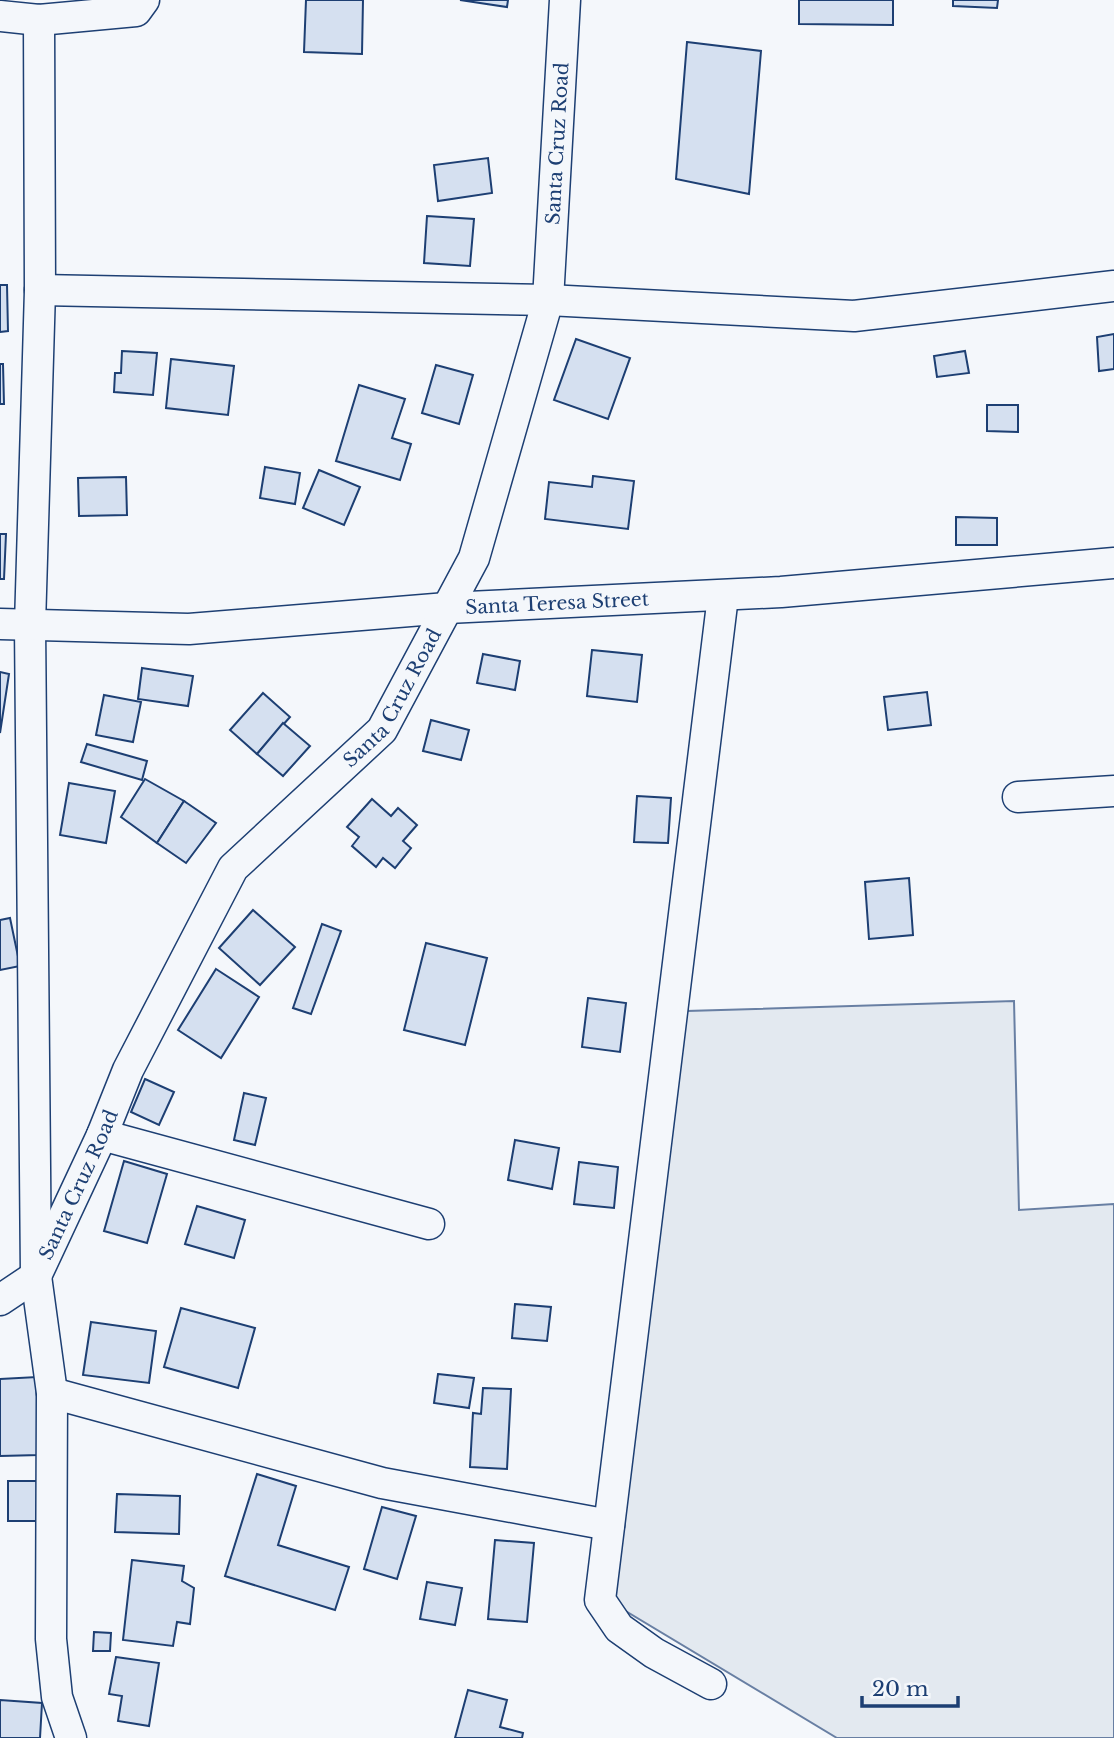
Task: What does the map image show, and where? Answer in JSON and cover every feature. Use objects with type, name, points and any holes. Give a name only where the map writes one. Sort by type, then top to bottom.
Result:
[{"type":"street","points":[[0,16],[39,20],[136,11],[144,0]]},
{"type":"street","name":"Santa Cruz Road","points":[[0,1300],[36,1276],[102,1135],[128,1070],[233,868],[382,730],[474,558],[548,300],[565,0]]},
{"type":"street","points":[[39,20],[40,290],[30,625],[36,1276],[52,1393],[51,1639],[57,1697],[71,1738]]},
{"type":"street","points":[[40,290],[548,300],[854,316],[1114,286]]},
{"type":"street","name":"Santa Teresa Street","points":[[0,624],[189,629],[447,608],[723,596],[1114,564]]},
{"type":"street","points":[[711,1684],[654,1653],[619,1628],[600,1600],[723,596]]},
{"type":"street","points":[[1018,797],[1114,791]]},
{"type":"street","points":[[102,1135],[429,1224]]},
{"type":"street","points":[[52,1393],[382,1483],[609,1525]]},
{"type":"shaded area","points":[[1014,1001],[1019,1210],[1114,1204],[1114,1738],[837,1738],[609,1601],[687,1011]]},
{"type":"building","points":[[306,0],[363,0],[362,54],[304,52]]},
{"type":"building","points":[[460,0],[508,0],[507,7]]},
{"type":"building","points":[[799,0],[893,0],[893,25],[799,24]]},
{"type":"building","points":[[953,0],[998,0],[997,8],[953,6]]},
{"type":"building","points":[[687,42],[761,51],[749,194],[676,179]]},
{"type":"building","points":[[488,158],[492,193],[438,201],[434,165]]},
{"type":"building","points":[[427,216],[474,219],[470,266],[424,263]]},
{"type":"building","points":[[0,285],[7,285],[8,331],[0,332]]},
{"type":"building","points":[[1114,334],[1114,369],[1099,371],[1097,337]]},
{"type":"building","points":[[576,339],[630,358],[608,419],[554,400]]},
{"type":"building","points":[[122,351],[157,353],[153,395],[114,392],[115,373],[121,373]]},
{"type":"building","points":[[965,351],[969,373],[937,377],[934,356]]},
{"type":"building","points":[[171,359],[234,366],[228,415],[166,408]]},
{"type":"building","points":[[0,364],[3,364],[4,404],[0,404]]},
{"type":"building","points":[[436,365],[473,375],[459,424],[422,413]]},
{"type":"building","points":[[359,385],[405,399],[392,438],[411,444],[400,480],[336,461]]},
{"type":"building","points":[[987,405],[1018,405],[1018,432],[987,431]]},
{"type":"building","points":[[265,467],[300,473],[295,504],[260,498]]},
{"type":"building","points":[[319,470],[360,487],[344,525],[303,508]]},
{"type":"building","points":[[593,476],[634,481],[628,529],[545,519],[549,482],[592,487]]},
{"type":"building","points":[[126,477],[127,515],[79,516],[78,478]]},
{"type":"building","points":[[956,517],[997,518],[997,545],[956,545]]},
{"type":"building","points":[[0,534],[6,534],[4,579],[0,579]]},
{"type":"building","points":[[592,650],[642,655],[637,702],[587,696]]},
{"type":"building","points":[[483,654],[520,661],[515,690],[477,683]]},
{"type":"building","points":[[142,668],[193,676],[188,706],[138,699]]},
{"type":"building","points":[[0,672],[9,674],[0,733]]},
{"type":"building","points":[[927,692],[931,725],[888,730],[884,697]]},
{"type":"building","points":[[263,693],[290,717],[257,754],[230,730]]},
{"type":"building","points":[[104,695],[141,702],[133,742],[96,735]]},
{"type":"building","points":[[431,720],[469,730],[461,760],[423,751]]},
{"type":"building","points":[[283,723],[310,746],[283,776],[257,754]]},
{"type":"building","points":[[87,744],[147,761],[142,780],[81,762]]},
{"type":"building","points":[[145,779],[184,801],[157,843],[121,817]]},
{"type":"building","points":[[69,783],[115,791],[106,843],[60,835]]},
{"type":"building","points":[[637,796],[671,798],[668,843],[634,842]]},
{"type":"building","points":[[372,799],[391,816],[398,808],[417,825],[403,841],[411,848],[395,868],[383,858],[376,867],[352,846],[359,837],[347,827]]},
{"type":"building","points":[[184,801],[216,823],[186,863],[157,843]]},
{"type":"building","points":[[909,878],[913,935],[869,939],[865,882]]},
{"type":"building","points":[[253,910],[295,947],[260,985],[219,948]]},
{"type":"building","points":[[10,918],[20,966],[0,970],[0,920]]},
{"type":"building","points":[[322,924],[341,931],[311,1014],[293,1008]]},
{"type":"building","points":[[426,943],[487,958],[465,1045],[404,1030]]},
{"type":"building","points":[[216,969],[259,997],[221,1058],[178,1030]]},
{"type":"building","points":[[588,998],[626,1003],[620,1052],[582,1047]]},
{"type":"building","points":[[145,1079],[174,1092],[159,1125],[131,1112]]},
{"type":"building","points":[[244,1093],[266,1098],[255,1145],[234,1140]]},
{"type":"building","points":[[515,1140],[559,1148],[552,1189],[508,1180]]},
{"type":"building","points":[[124,1161],[167,1174],[147,1243],[104,1231]]},
{"type":"building","points":[[579,1162],[618,1167],[614,1208],[574,1204]]},
{"type":"building","points":[[197,1206],[245,1220],[234,1258],[185,1244]]},
{"type":"building","points":[[515,1304],[551,1307],[547,1341],[512,1338]]},
{"type":"building","points":[[181,1308],[255,1328],[238,1388],[164,1367]]},
{"type":"building","points":[[91,1322],[156,1331],[149,1383],[83,1375]]},
{"type":"building","points":[[438,1374],[474,1378],[469,1408],[434,1403]]},
{"type":"building","points":[[37,1377],[39,1455],[0,1456],[0,1379]]},
{"type":"building","points":[[483,1388],[511,1389],[507,1469],[470,1467],[473,1413],[481,1414]]},
{"type":"building","points":[[257,1474],[296,1486],[278,1545],[349,1567],[335,1610],[225,1576]]},
{"type":"building","points":[[8,1481],[40,1481],[39,1521],[8,1521]]},
{"type":"building","points":[[117,1494],[180,1496],[179,1534],[115,1532]]},
{"type":"building","points":[[382,1507],[416,1516],[397,1579],[364,1569]]},
{"type":"building","points":[[495,1540],[534,1543],[527,1622],[488,1619]]},
{"type":"building","points":[[132,1560],[184,1566],[182,1581],[194,1588],[190,1624],[177,1622],[173,1646],[123,1640]]},
{"type":"building","points":[[427,1582],[462,1588],[455,1625],[420,1619]]},
{"type":"building","points":[[94,1632],[111,1633],[110,1651],[93,1651]]},
{"type":"building","points":[[116,1657],[159,1663],[149,1726],[118,1721],[122,1696],[109,1694]]},
{"type":"building","points":[[468,1690],[507,1700],[500,1727],[523,1733],[522,1738],[455,1738]]},
{"type":"building","points":[[0,1700],[42,1703],[40,1738],[0,1738]]}]
